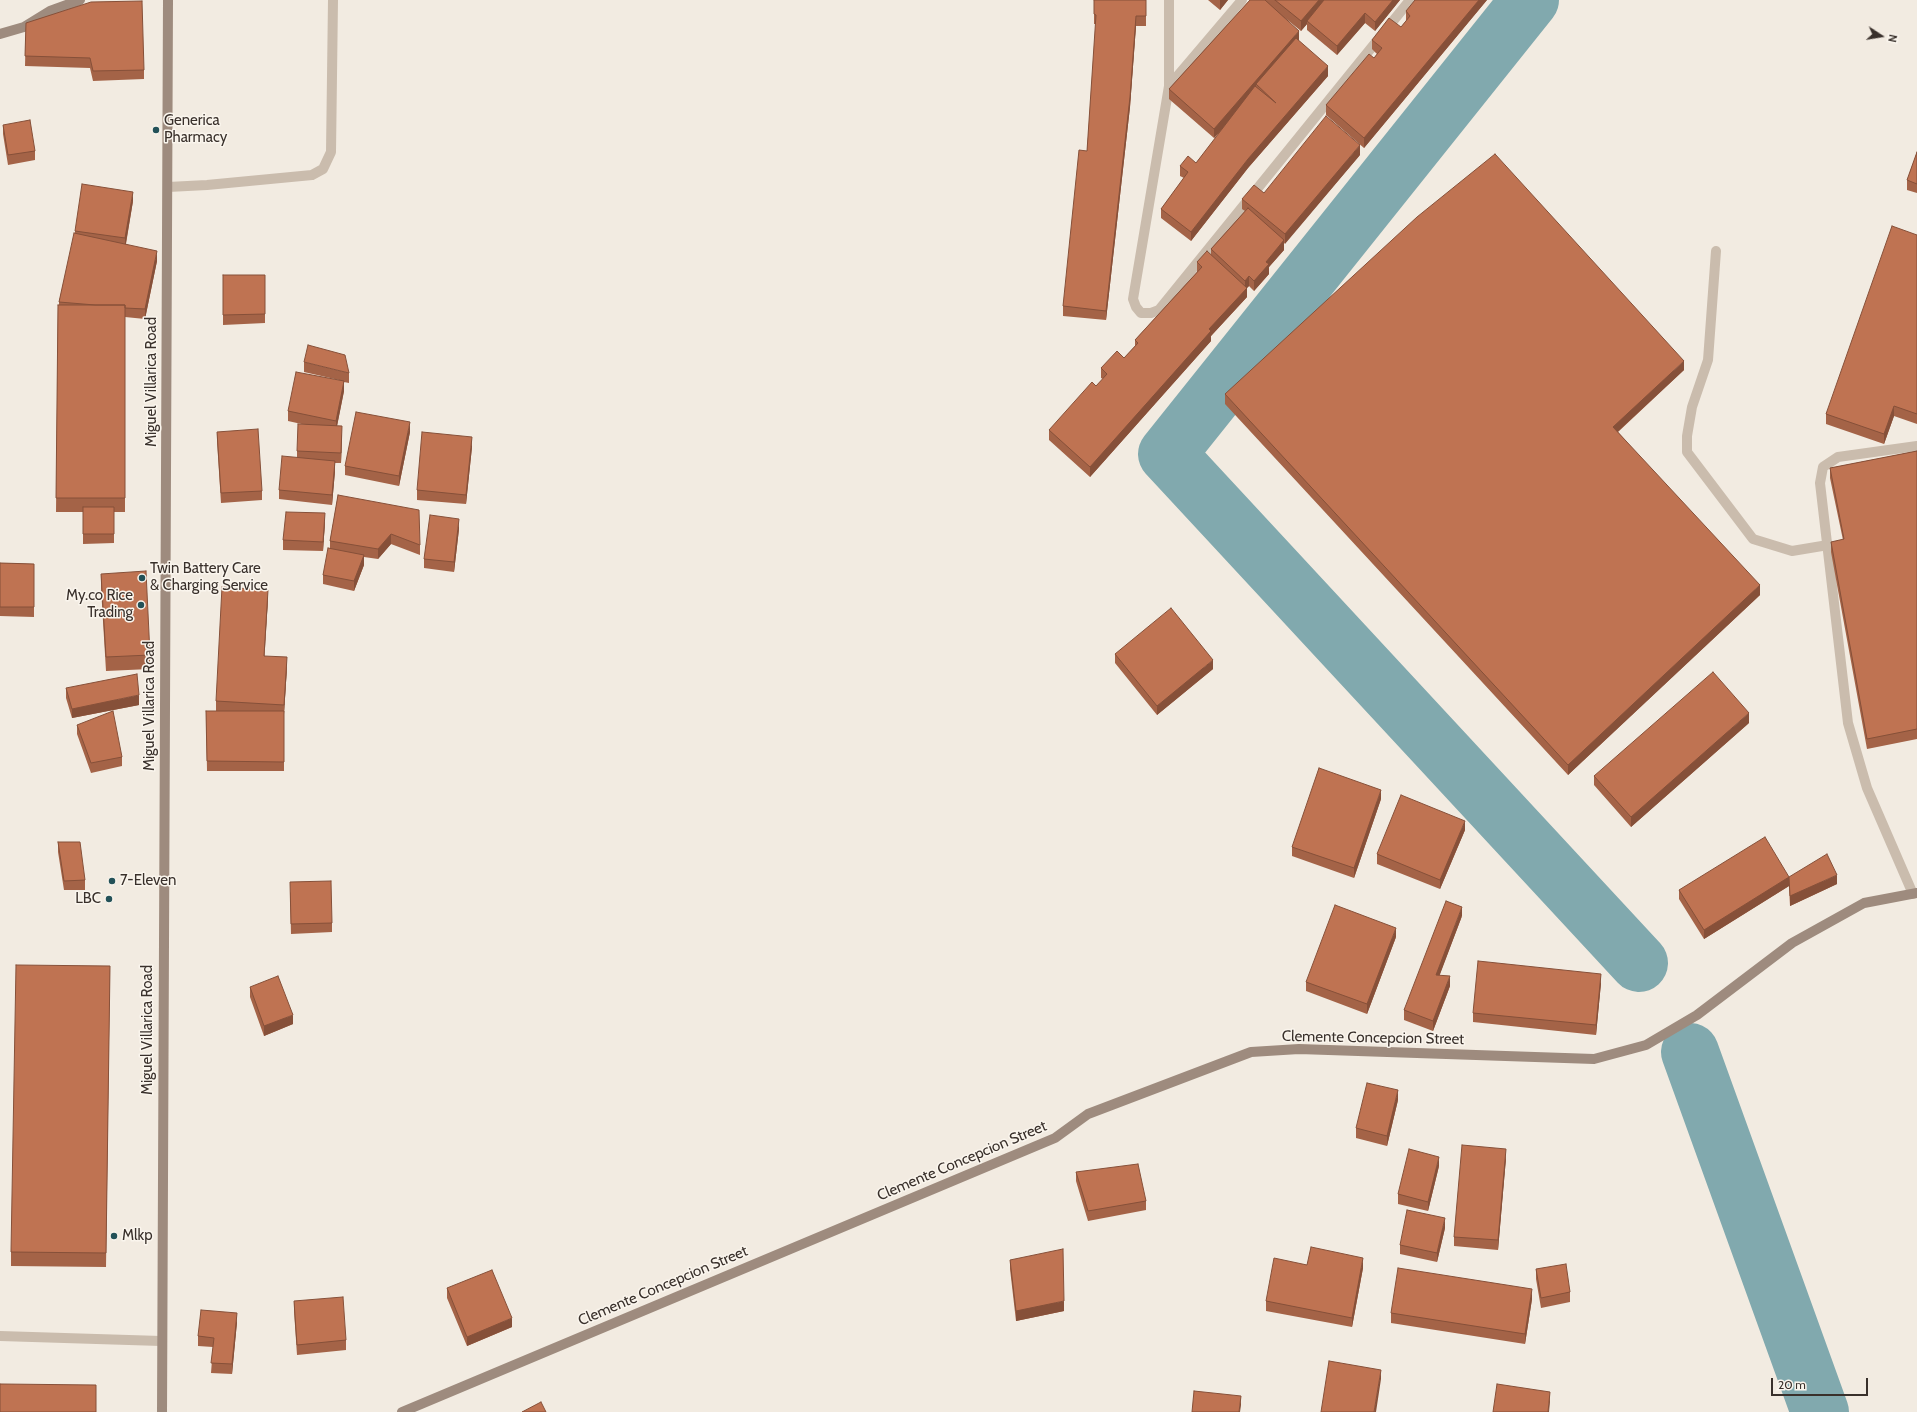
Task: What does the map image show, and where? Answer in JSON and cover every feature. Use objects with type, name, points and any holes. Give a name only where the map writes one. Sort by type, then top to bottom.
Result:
[{"type":"street","points":[[0,34],[24,27],[50,11],[80,0]]},
{"type":"street","name":"Miguel Villarica Road","points":[[162,1412],[161,1341],[168,0]]},
{"type":"street","points":[[168,187],[207,185],[312,175],[323,169],[330,152],[333,0]]},
{"type":"street","points":[[1169,0],[1169,86],[1133,299],[1136,307],[1141,313],[1151,313],[1159,310],[1410,0]]},
{"type":"street","points":[[1169,86],[1242,0]]},
{"type":"street","points":[[1716,251],[1708,360],[1692,407],[1687,436],[1687,452],[1753,539],[1792,551],[1828,544]]},
{"type":"street","points":[[1915,893],[1868,788],[1848,723],[1820,483],[1823,467],[1838,457],[1917,446]]},
{"type":"street","name":"Clemente Concepcion Street","points":[[402,1412],[1055,1138],[1088,1114],[1251,1052],[1299,1049],[1594,1059],[1646,1044],[1698,1015],[1792,943],[1864,903],[1915,893]]},
{"type":"street","points":[[0,1336],[161,1341]]},
{"type":"building","points":[[1094,0],[1146,0],[1146,16],[1136,16],[1130,97],[1106,311],[1063,306],[1079,150],[1087,151],[1096,15],[1094,14]]},
{"type":"building","points":[[1250,0],[1265,0],[1299,31],[1214,129],[1169,89]]},
{"type":"building","points":[[1275,0],[1319,0],[1301,21]]},
{"type":"building","points":[[1324,0],[1393,0],[1375,22],[1365,13],[1337,46],[1307,21]]},
{"type":"building","points":[[1415,0],[1479,0],[1364,138],[1326,105],[1369,54],[1374,58],[1382,48],[1372,40],[1389,18],[1401,27],[1410,16],[1406,11]]},
{"type":"building","points":[[142,1],[144,70],[93,71],[90,58],[25,56],[26,23],[91,2]]},
{"type":"building","points":[[1296,38],[1328,66],[1248,159],[1191,232],[1161,209],[1188,172],[1180,166],[1188,156],[1196,163],[1255,86],[1276,103],[1256,84]]},
{"type":"building","points":[[1326,116],[1360,145],[1285,234],[1242,199],[1254,185],[1264,193]]},
{"type":"building","points":[[30,120],[35,151],[8,155],[3,125]]},
{"type":"building","points":[[1917,152],[1917,184],[1907,180]]},
{"type":"building","points":[[1495,154],[1684,361],[1613,427],[1760,585],[1568,765],[1225,394],[1417,217]]},
{"type":"building","points":[[82,184],[133,192],[125,238],[75,231]]},
{"type":"building","points":[[1248,208],[1284,240],[1266,262],[1269,264],[1254,281],[1249,276],[1245,281],[1211,249]]},
{"type":"building","points":[[1892,226],[1917,235],[1917,414],[1894,406],[1884,434],[1826,414]]},
{"type":"building","points":[[74,233],[157,251],[145,309],[125,308],[125,305],[95,305],[59,302]]},
{"type":"building","points":[[1207,251],[1247,288],[1209,329],[1211,331],[1090,467],[1049,430],[1092,382],[1096,386],[1107,374],[1101,368],[1117,351],[1124,358],[1138,343],[1135,340],[1202,267],[1197,262]]},
{"type":"building","points":[[223,275],[265,275],[265,314],[223,315]]},
{"type":"building","points":[[58,305],[125,305],[125,498],[56,498]]},
{"type":"building","points":[[308,345],[345,355],[349,373],[304,362]]},
{"type":"building","points":[[296,372],[344,381],[336,421],[288,411]]},
{"type":"building","points":[[356,412],[410,422],[399,476],[345,466]]},
{"type":"building","points":[[298,424],[342,426],[341,453],[297,451]]},
{"type":"building","points":[[258,429],[262,491],[221,493],[217,432]]},
{"type":"building","points":[[422,432],[472,437],[466,495],[417,490]]},
{"type":"building","points":[[1917,451],[1917,729],[1867,739],[1831,542],[1844,539],[1830,468]]},
{"type":"building","points":[[282,456],[335,461],[332,495],[279,490]]},
{"type":"building","points":[[338,495],[419,510],[420,545],[391,534],[378,549],[330,541]]},
{"type":"building","points":[[83,507],[114,507],[114,534],[83,534]]},
{"type":"building","points":[[286,512],[325,513],[323,542],[283,540]]},
{"type":"building","points":[[430,515],[459,519],[454,562],[424,559]]},
{"type":"building","points":[[328,548],[364,555],[354,581],[323,575]]},
{"type":"building","points":[[0,563],[34,564],[34,607],[0,607]]},
{"type":"building","points":[[146,571],[150,655],[106,657],[101,574]]},
{"type":"building","points":[[222,587],[268,590],[264,656],[287,657],[284,705],[216,701]]},
{"type":"building","points":[[1171,608],[1213,660],[1157,706],[1115,654]]},
{"type":"building","points":[[1713,672],[1749,713],[1631,817],[1594,776]]},
{"type":"building","points":[[137,674],[139,695],[72,709],[66,688]]},
{"type":"building","points":[[113,711],[122,757],[91,763],[77,725]]},
{"type":"building","points":[[206,711],[284,711],[284,762],[207,761]]},
{"type":"building","points":[[1319,768],[1381,790],[1354,868],[1292,847]]},
{"type":"building","points":[[1401,795],[1465,821],[1440,880],[1377,854]]},
{"type":"building","points":[[1765,837],[1789,877],[1704,930],[1679,890]]},
{"type":"building","points":[[58,842],[80,842],[85,880],[64,881]]},
{"type":"building","points":[[1827,854],[1837,875],[1790,896],[1789,877]]},
{"type":"building","points":[[331,881],[332,923],[291,924],[290,882]]},
{"type":"building","points":[[1446,901],[1462,907],[1436,975],[1450,976],[1433,1021],[1404,1010]]},
{"type":"building","points":[[1335,905],[1396,928],[1367,1004],[1306,982]]},
{"type":"building","points":[[1478,961],[1601,974],[1596,1025],[1473,1013]]},
{"type":"building","points":[[16,965],[110,966],[106,1253],[11,1252]]},
{"type":"building","points":[[278,976],[293,1015],[264,1026],[250,987]]},
{"type":"building","points":[[1367,1083],[1398,1090],[1387,1136],[1356,1128]]},
{"type":"building","points":[[1462,1145],[1506,1149],[1498,1240],[1454,1237]]},
{"type":"building","points":[[1409,1149],[1439,1157],[1428,1202],[1398,1194]]},
{"type":"building","points":[[1138,1164],[1146,1201],[1088,1211],[1076,1172]]},
{"type":"building","points":[[1407,1210],[1445,1218],[1437,1253],[1400,1245]]},
{"type":"building","points":[[1311,1247],[1363,1258],[1352,1318],[1266,1301],[1274,1258],[1307,1265]]},
{"type":"building","points":[[1063,1249],[1064,1301],[1016,1311],[1010,1260]]},
{"type":"building","points":[[1566,1264],[1570,1292],[1541,1298],[1536,1269]]},
{"type":"building","points":[[1398,1268],[1532,1289],[1525,1334],[1391,1313]]},
{"type":"building","points":[[492,1270],[512,1318],[467,1337],[447,1288]]},
{"type":"building","points":[[343,1297],[346,1340],[297,1345],[294,1301]]},
{"type":"building","points":[[201,1310],[237,1313],[232,1364],[211,1363],[214,1338],[198,1336]]},
{"type":"building","points":[[1329,1361],[1381,1370],[1374,1412],[1321,1412]]},
{"type":"building","points":[[0,1384],[96,1385],[96,1412],[0,1412]]},
{"type":"building","points":[[1497,1384],[1550,1392],[1548,1412],[1493,1412]]},
{"type":"building","points":[[1194,1391],[1241,1396],[1239,1412],[1192,1412]]},
{"type":"building","points":[[541,1402],[546,1412],[522,1412]]},
{"type":"waterway","points":[[1530,0],[1167,454],[1639,963]]},
{"type":"waterway","points":[[1690,1052],[1820,1412]]},
{"type":"place","name":"Generica Pharmacy","points":[[156,130]]},
{"type":"place","name":"Twin Battery Care & Charging Service","points":[[142,578]]},
{"type":"place","name":"My.co Rice Trading","points":[[141,605]]},
{"type":"place","name":"7-Eleven","points":[[112,881]]},
{"type":"place","name":"LBC","points":[[109,899]]},
{"type":"place","name":"Mlkp","points":[[114,1236]]}]
